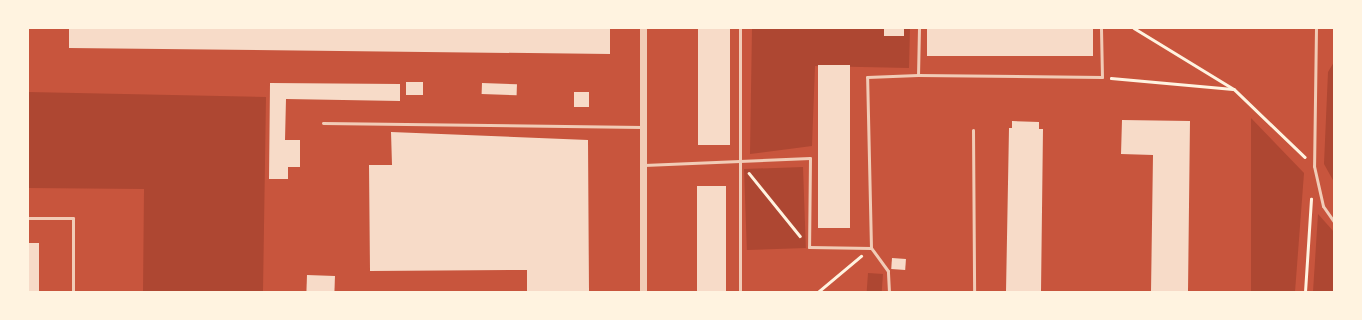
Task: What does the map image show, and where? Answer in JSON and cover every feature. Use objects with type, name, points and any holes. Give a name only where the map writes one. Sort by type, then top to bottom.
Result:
[{"type":"street","points":[[643,28],[643,292]]},
{"type":"lane","points":[[740,28],[740,292]]},
{"type":"lane","points":[[918,74],[919,28]]},
{"type":"lane","points":[[889,292],[888,271],[871,248],[867,77],[918,74],[1102,78],[1101,28]]},
{"type":"lane","points":[[1316,28],[1314,166],[1323,206],[1334,222]]},
{"type":"lane","points":[[323,123],[642,127]]},
{"type":"lane","points":[[974,130],[974,292]]},
{"type":"lane","points":[[644,166],[741,163],[810,158],[810,247],[871,248]]},
{"type":"lane","points":[[28,218],[73,218],[73,292]]},
{"type":"path","points":[[1134,28],[1234,89],[1314,166]]},
{"type":"path","points":[[1102,78],[1234,89]]},
{"type":"path","points":[[741,163],[810,247]]},
{"type":"path","points":[[1305,292],[1312,197]]},
{"type":"path","points":[[818,292],[871,248]]},
{"type":"shaded area","points":[[752,28],[910,28],[909,68],[815,66],[812,146],[750,154]]},
{"type":"shaded area","points":[[1334,62],[1334,182],[1324,164],[1328,72]]},
{"type":"shaded area","points":[[28,92],[266,97],[263,292],[143,292],[144,189],[28,188]]},
{"type":"shaded area","points":[[1251,118],[1304,173],[1295,292],[1251,292]]},
{"type":"shaded area","points":[[803,167],[806,248],[747,250],[744,169]]},
{"type":"shaded area","points":[[1318,214],[1334,232],[1334,292],[1313,292]]},
{"type":"shaded area","points":[[868,273],[883,274],[882,292],[867,292]]},
{"type":"building","points":[[69,28],[610,28],[610,54],[69,48]]},
{"type":"building","points":[[698,28],[730,28],[730,145],[698,145]]},
{"type":"building","points":[[884,28],[904,28],[904,36],[884,36]]},
{"type":"building","points":[[927,28],[1093,28],[1093,56],[927,56]]},
{"type":"building","points":[[818,65],[850,65],[850,228],[818,228]]},
{"type":"building","points":[[406,82],[423,82],[423,95],[406,95]]},
{"type":"building","points":[[270,83],[400,84],[400,101],[286,99],[285,140],[300,140],[300,167],[288,167],[288,179],[269,179]]},
{"type":"building","points":[[482,83],[517,84],[517,95],[482,94]]},
{"type":"building","points":[[574,92],[589,92],[589,107],[574,107]]},
{"type":"building","points":[[1122,120],[1190,121],[1188,292],[1151,292],[1153,155],[1121,154]]},
{"type":"building","points":[[1012,121],[1039,122],[1039,129],[1043,129],[1041,292],[1006,292],[1009,128],[1012,128]]},
{"type":"building","points":[[391,132],[588,140],[589,292],[527,292],[527,270],[370,271],[369,165],[392,165]]},
{"type":"building","points":[[697,186],[726,186],[726,292],[697,292]]},
{"type":"building","points":[[28,243],[39,243],[39,292],[28,292]]},
{"type":"building","points":[[892,258],[906,259],[905,270],[891,269]]},
{"type":"building","points":[[307,275],[335,276],[334,292],[306,292]]}]
